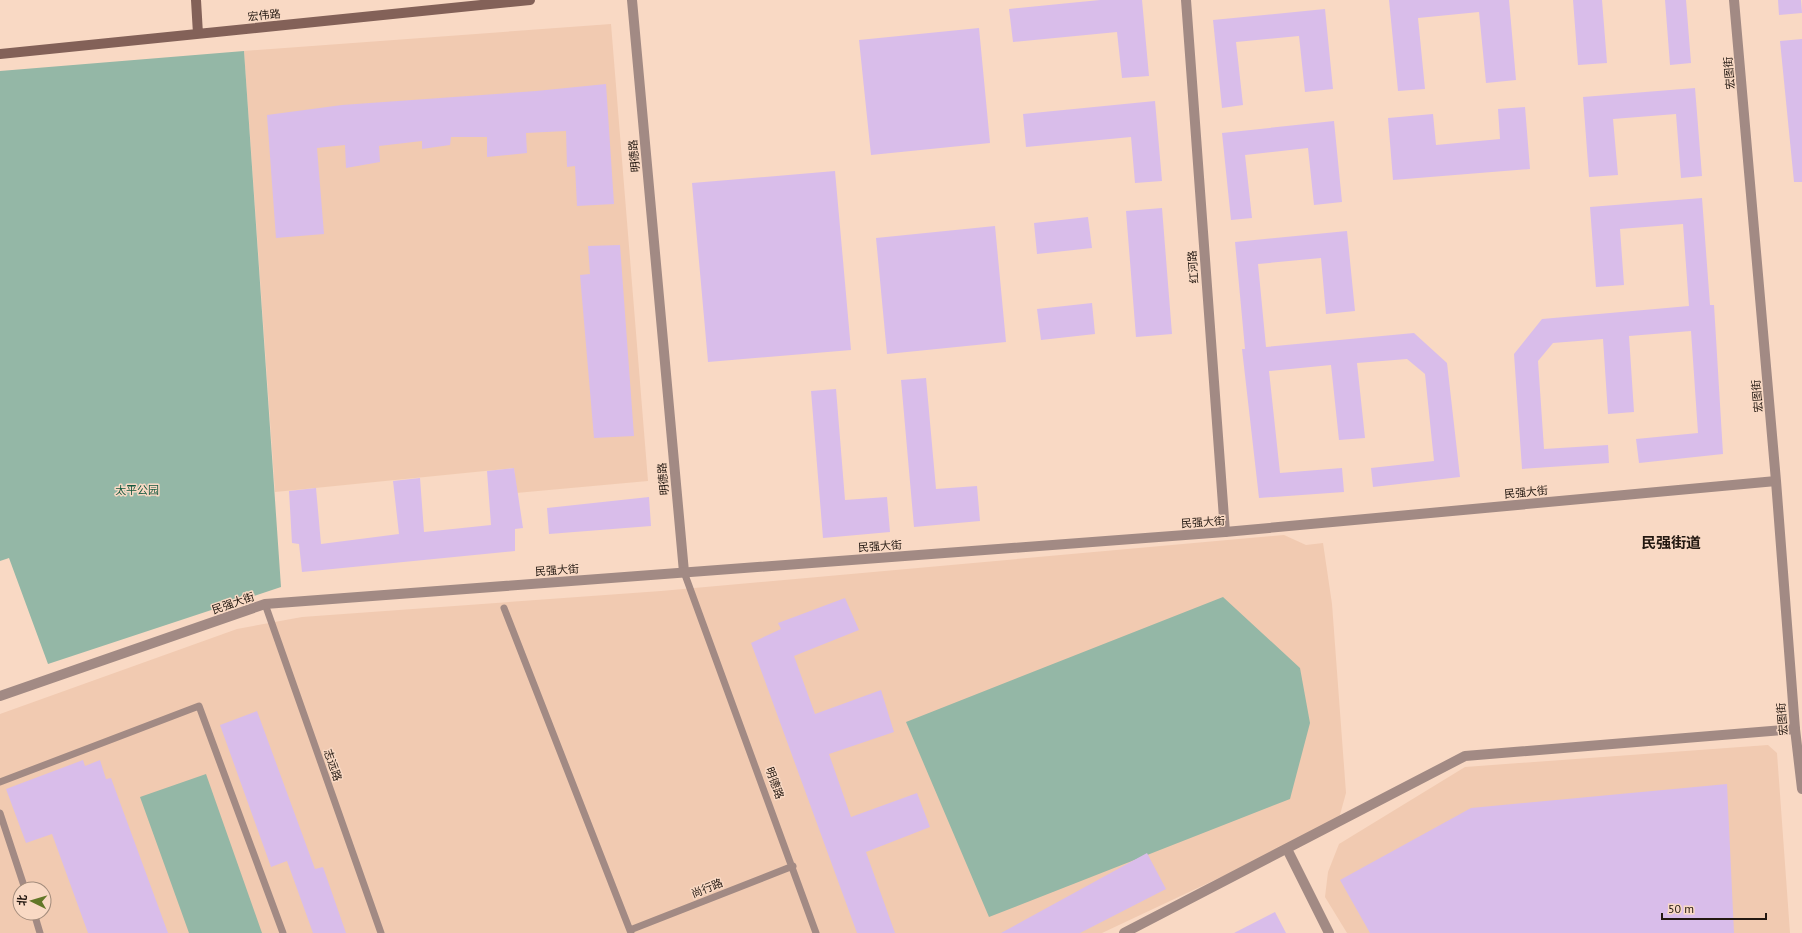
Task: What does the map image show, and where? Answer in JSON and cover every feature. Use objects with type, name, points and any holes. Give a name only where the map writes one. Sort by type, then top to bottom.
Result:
[{"type":"main road","points":[[196,0],[198,34]]},
{"type":"main road","name":"宏伟路","points":[[0,54],[530,0]]},
{"type":"street","name":"明德路","points":[[632,0],[684,572]]},
{"type":"street","name":"红河路","points":[[1186,0],[1225,532]]},
{"type":"street","name":"宏图街","points":[[1734,0],[1776,482],[1795,729],[1802,790]]},
{"type":"street","name":"民强大街","points":[[0,696],[265,604],[1225,532],[1776,482]]},
{"type":"street","points":[[1124,933],[1466,756],[1795,729]]},
{"type":"street","points":[[1287,849],[1329,933]]},
{"type":"lane","name":"明德路","points":[[684,572],[793,866],[816,933]]},
{"type":"lane","name":"志远路","points":[[265,604],[381,933]]},
{"type":"lane","points":[[504,608],[631,932]]},
{"type":"lane","points":[[0,782],[199,706],[283,933]]},
{"type":"lane","points":[[0,813],[23,881]]},
{"type":"lane","name":"尚行路","points":[[631,932],[793,866]]},
{"type":"lane","points":[[36,921],[40,933]]},
{"type":"shaded area","points":[[611,24],[648,481],[516,493],[514,468],[275,492],[244,51]]},
{"type":"shaded area","points":[[1284,535],[1306,545],[1323,543],[1332,604],[1346,793],[1338,822],[1102,933],[0,933],[0,714],[237,629],[302,617],[661,591]]},
{"type":"shaded area","points":[[1768,745],[1777,753],[1790,933],[1347,933],[1325,897],[1328,872],[1339,844],[1465,767]]},
{"type":"green space","name":"太平公园","points":[[244,51],[281,587],[48,664],[9,558],[0,561],[0,71]]},
{"type":"green space","points":[[1223,597],[1300,668],[1310,723],[1290,799],[989,917],[906,722]]},
{"type":"green space","points":[[206,774],[262,933],[189,933],[140,797]]},
{"type":"building","points":[[1100,0],[1142,0],[1149,76],[1122,78],[1117,32],[1013,42],[1009,9]]},
{"type":"building","points":[[1389,0],[1509,0],[1516,80],[1486,83],[1479,12],[1418,18],[1425,89],[1398,91]]},
{"type":"building","points":[[1573,0],[1602,0],[1607,63],[1578,65]]},
{"type":"building","points":[[1665,0],[1686,0],[1691,63],[1670,65]]},
{"type":"building","points":[[1778,0],[1801,0],[1802,13],[1779,15]]},
{"type":"building","points":[[1325,9],[1333,89],[1305,92],[1299,36],[1236,42],[1243,105],[1222,108],[1213,20]]},
{"type":"building","points":[[979,28],[990,143],[871,155],[859,40]]},
{"type":"building","points":[[1802,39],[1802,182],[1794,182],[1780,41]]},
{"type":"building","points":[[606,84],[614,204],[577,206],[575,166],[567,167],[566,131],[526,133],[527,153],[487,157],[487,137],[451,137],[450,145],[422,149],[422,141],[379,146],[380,162],[346,168],[345,145],[317,148],[324,234],[276,238],[267,115],[342,105],[536,91]]},
{"type":"building","points":[[1695,88],[1702,176],[1681,178],[1676,114],[1613,119],[1618,175],[1589,177],[1583,97]]},
{"type":"building","points":[[1155,101],[1162,181],[1135,183],[1131,137],[1026,147],[1023,114]]},
{"type":"building","points":[[1525,107],[1530,169],[1393,180],[1388,118],[1433,114],[1436,145],[1500,139],[1498,109]]},
{"type":"building","points":[[1334,121],[1342,202],[1314,205],[1308,148],[1245,155],[1252,218],[1231,220],[1222,133]]},
{"type":"building","points":[[835,171],[851,350],[708,362],[692,183]]},
{"type":"building","points":[[1702,198],[1710,305],[1714,305],[1723,454],[1639,463],[1636,439],[1698,433],[1691,331],[1629,336],[1634,412],[1608,414],[1603,339],[1553,343],[1538,361],[1544,449],[1608,445],[1609,463],[1522,469],[1514,354],[1542,319],[1689,306],[1683,224],[1620,229],[1624,285],[1596,287],[1590,207]]},
{"type":"building","points":[[1162,208],[1172,334],[1136,337],[1126,211]]},
{"type":"building","points":[[1088,217],[1092,248],[1037,254],[1034,223]]},
{"type":"building","points":[[995,226],[1006,342],[887,354],[876,238]]},
{"type":"building","points":[[1347,231],[1355,311],[1326,314],[1321,258],[1258,264],[1266,347],[1414,333],[1447,363],[1460,477],[1373,487],[1371,468],[1434,461],[1425,374],[1407,359],[1357,363],[1365,438],[1339,440],[1331,365],[1269,371],[1280,473],[1342,468],[1344,492],[1259,498],[1242,349],[1245,349],[1235,242]]},
{"type":"building","points":[[620,245],[634,436],[594,438],[580,275],[590,274],[588,246]]},
{"type":"building","points":[[1092,303],[1095,334],[1041,340],[1037,309]]},
{"type":"building","points":[[926,378],[936,489],[977,486],[980,521],[914,527],[901,380]]},
{"type":"building","points":[[836,389],[845,500],[887,497],[890,532],[823,538],[811,391]]},
{"type":"building","points":[[514,468],[523,528],[515,529],[515,551],[302,572],[299,544],[292,543],[289,491],[316,488],[321,544],[399,534],[393,481],[420,478],[424,532],[491,525],[487,471]]},
{"type":"building","points":[[649,497],[651,526],[549,534],[547,508]]},
{"type":"building","points":[[845,598],[859,630],[794,656],[815,714],[881,690],[894,732],[829,754],[851,817],[917,793],[930,827],[866,852],[895,933],[857,933],[751,643],[781,629],[778,623]]},
{"type":"building","points":[[257,711],[315,869],[323,867],[346,933],[313,933],[287,861],[271,867],[220,725]]},
{"type":"building","points":[[83,760],[85,766],[100,760],[106,779],[111,778],[168,933],[88,933],[52,834],[26,843],[6,789]]},
{"type":"building","points":[[1727,784],[1734,933],[1370,933],[1340,880],[1471,808]]},
{"type":"building","points":[[1147,853],[1166,889],[1080,933],[1001,933]]},
{"type":"building","points":[[1275,912],[1286,933],[1234,933]]},
{"type":"district","name":"民强街道","points":[[1671,543]]}]
